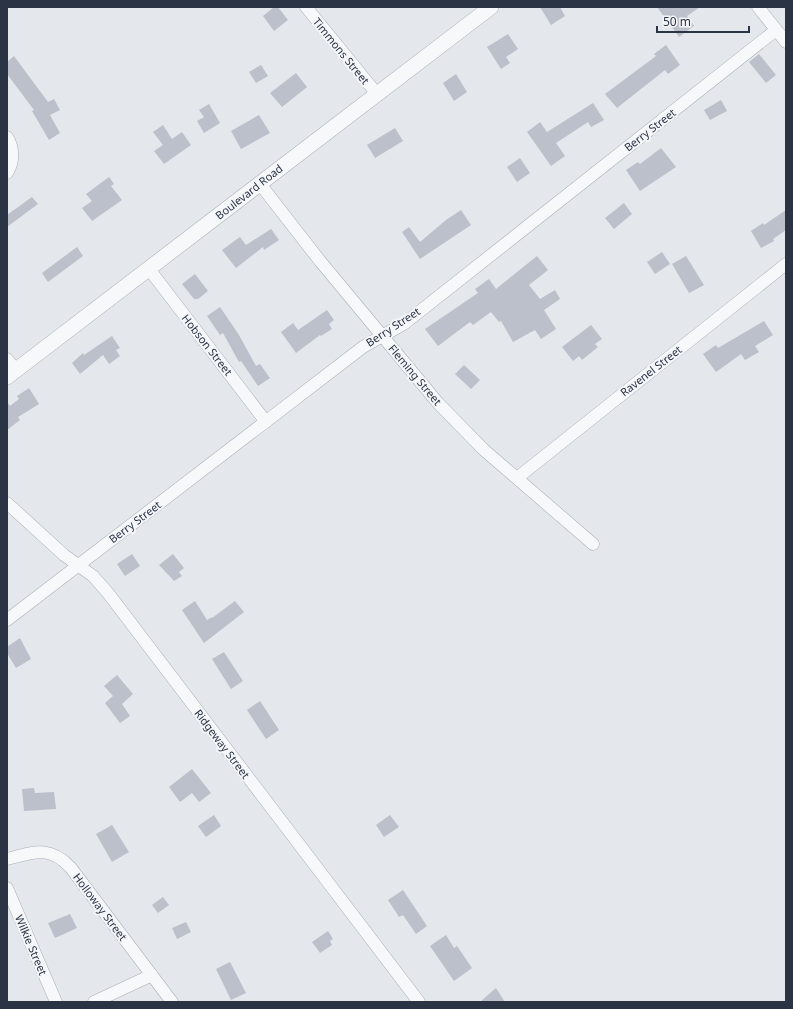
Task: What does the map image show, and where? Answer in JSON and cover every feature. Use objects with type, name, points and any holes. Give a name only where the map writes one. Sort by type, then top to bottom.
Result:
[{"type":"street","name":"Timmons Street","points":[[306,7],[376,94]]},
{"type":"street","name":"Boulevard Road","points":[[10,369],[149,269],[491,7]]},
{"type":"street","points":[[758,7],[786,42]]},
{"type":"street","name":"Berry Street","points":[[7,620],[364,347],[405,323],[776,30]]},
{"type":"street","points":[[7,137],[13,150],[7,173]]},
{"type":"street","name":"Fleming Street","points":[[260,184],[320,261],[438,403],[484,450],[593,544]]},
{"type":"street","name":"Ravenel Street","points":[[517,478],[786,264]]},
{"type":"street","name":"Hobson Street","points":[[149,269],[266,422]]},
{"type":"street","name":"Ridgeway Street","points":[[7,503],[64,555],[93,576],[116,604],[419,1002]]},
{"type":"street","name":"Holloway Street","points":[[7,859],[39,852],[59,857],[65,861],[172,1002]]},
{"type":"street","name":"Wilkie Street","points":[[7,888],[56,1002]]},
{"type":"street","points":[[94,1002],[152,975]]},
{"type":"building","points":[[274,7],[278,7],[288,20],[274,31],[263,16]]},
{"type":"building","points":[[540,7],[560,7],[565,16],[551,25]]},
{"type":"building","points":[[657,7],[700,7],[687,16],[694,26],[679,37]]},
{"type":"building","points":[[508,34],[518,49],[506,57],[510,63],[501,69],[487,47]]},
{"type":"building","points":[[666,45],[680,65],[668,74],[665,70],[617,108],[605,94],[656,56],[654,54]]},
{"type":"building","points":[[759,54],[776,75],[766,83],[749,62]]},
{"type":"building","points":[[14,56],[48,102],[54,99],[60,110],[50,115],[60,133],[49,140],[32,111],[34,110],[7,74],[7,62]]},
{"type":"building","points":[[261,65],[268,76],[256,83],[249,72]]},
{"type":"building","points":[[296,73],[307,87],[282,107],[270,93]]},
{"type":"building","points":[[456,74],[467,92],[454,101],[443,83]]},
{"type":"building","points":[[721,100],[727,111],[710,120],[704,110]]},
{"type":"building","points":[[593,103],[604,120],[591,127],[588,122],[556,143],[565,156],[551,166],[527,132],[540,122],[547,132]]},
{"type":"building","points":[[209,104],[220,123],[204,133],[197,121],[204,117],[199,110]]},
{"type":"building","points":[[259,115],[270,133],[241,149],[231,131]]},
{"type":"building","points":[[163,125],[172,139],[182,132],[191,145],[164,164],[154,151],[163,145],[153,132]]},
{"type":"building","points":[[395,128],[403,141],[375,158],[367,145]]},
{"type":"building","points":[[661,148],[676,167],[640,191],[626,170],[638,162],[640,164]]},
{"type":"building","points":[[520,158],[530,173],[517,182],[507,167]]},
{"type":"building","points":[[109,177],[114,184],[111,186],[122,200],[92,221],[82,208],[92,201],[86,194]]},
{"type":"building","points":[[32,197],[38,204],[7,227],[7,215]]},
{"type":"building","points":[[624,203],[632,214],[614,229],[605,218]]},
{"type":"building","points":[[461,210],[471,225],[420,259],[402,232],[409,227],[420,242],[446,220]]},
{"type":"building","points":[[786,210],[786,230],[773,239],[774,241],[761,248],[751,231],[763,223],[764,225]]},
{"type":"building","points":[[271,229],[279,240],[264,250],[263,247],[236,268],[222,250],[240,237],[246,245]]},
{"type":"building","points":[[77,247],[83,256],[48,282],[42,273]]},
{"type":"building","points":[[662,252],[670,264],[655,274],[647,262]]},
{"type":"building","points":[[537,256],[548,270],[529,285],[540,299],[555,290],[560,299],[544,310],[556,329],[541,339],[535,330],[513,342],[501,321],[499,322],[491,312],[473,325],[470,322],[438,346],[425,329],[478,293],[475,289],[489,279],[496,289]]},
{"type":"building","points":[[686,256],[704,285],[689,293],[672,264]]},
{"type":"building","points":[[195,274],[208,291],[198,299],[194,299],[182,284]]},
{"type":"building","points":[[220,307],[239,335],[256,366],[260,364],[270,378],[258,386],[241,361],[239,362],[223,333],[220,335],[207,316]]},
{"type":"building","points":[[327,310],[334,320],[329,324],[332,329],[321,336],[320,335],[296,353],[281,332],[293,323],[298,330]]},
{"type":"building","points":[[764,321],[773,335],[755,346],[759,352],[745,360],[741,354],[716,372],[703,354],[716,345],[718,348]]},
{"type":"building","points":[[591,325],[602,339],[595,344],[598,347],[582,360],[579,356],[573,361],[562,347]]},
{"type":"building","points":[[112,336],[120,348],[116,350],[120,356],[109,364],[103,355],[80,374],[72,363],[83,353],[84,355]]},
{"type":"building","points":[[464,365],[480,380],[471,389],[455,374]]},
{"type":"building","points":[[29,388],[39,404],[18,417],[20,420],[7,430],[7,402],[10,406],[19,399],[17,396]]},
{"type":"building","points":[[132,554],[140,566],[125,576],[117,564]]},
{"type":"building","points":[[173,554],[184,568],[179,572],[182,576],[174,581],[159,565]]},
{"type":"building","points":[[195,601],[207,620],[235,601],[244,612],[204,643],[182,610]]},
{"type":"building","points":[[20,638],[31,659],[16,668],[7,653],[7,647]]},
{"type":"building","points":[[224,652],[243,681],[231,689],[212,659]]},
{"type":"building","points":[[117,675],[133,694],[122,704],[130,716],[120,723],[105,703],[113,696],[104,686]]},
{"type":"building","points":[[260,701],[279,730],[266,739],[247,710]]},
{"type":"building","points":[[192,769],[211,793],[199,802],[192,793],[180,802],[169,787]]},
{"type":"building","points":[[34,788],[35,793],[54,792],[56,809],[24,811],[22,789]]},
{"type":"building","points":[[214,815],[221,826],[206,837],[198,826]]},
{"type":"building","points":[[390,815],[399,827],[384,837],[376,825]]},
{"type":"building","points":[[112,825],[129,852],[112,862],[96,834]]},
{"type":"building","points":[[403,890],[427,926],[416,934],[403,915],[399,917],[388,900]]},
{"type":"building","points":[[163,897],[169,905],[158,913],[152,905]]},
{"type":"building","points":[[70,914],[77,928],[55,938],[48,923]]},
{"type":"building","points":[[186,922],[191,932],[177,939],[172,928]]},
{"type":"building","points":[[328,931],[333,939],[330,941],[332,945],[320,953],[312,942]]},
{"type":"building","points":[[446,935],[454,948],[457,946],[472,968],[454,981],[430,946]]},
{"type":"building","points":[[230,962],[246,993],[231,1000],[216,969]]},
{"type":"building","points":[[496,988],[505,1002],[480,1002]]}]
